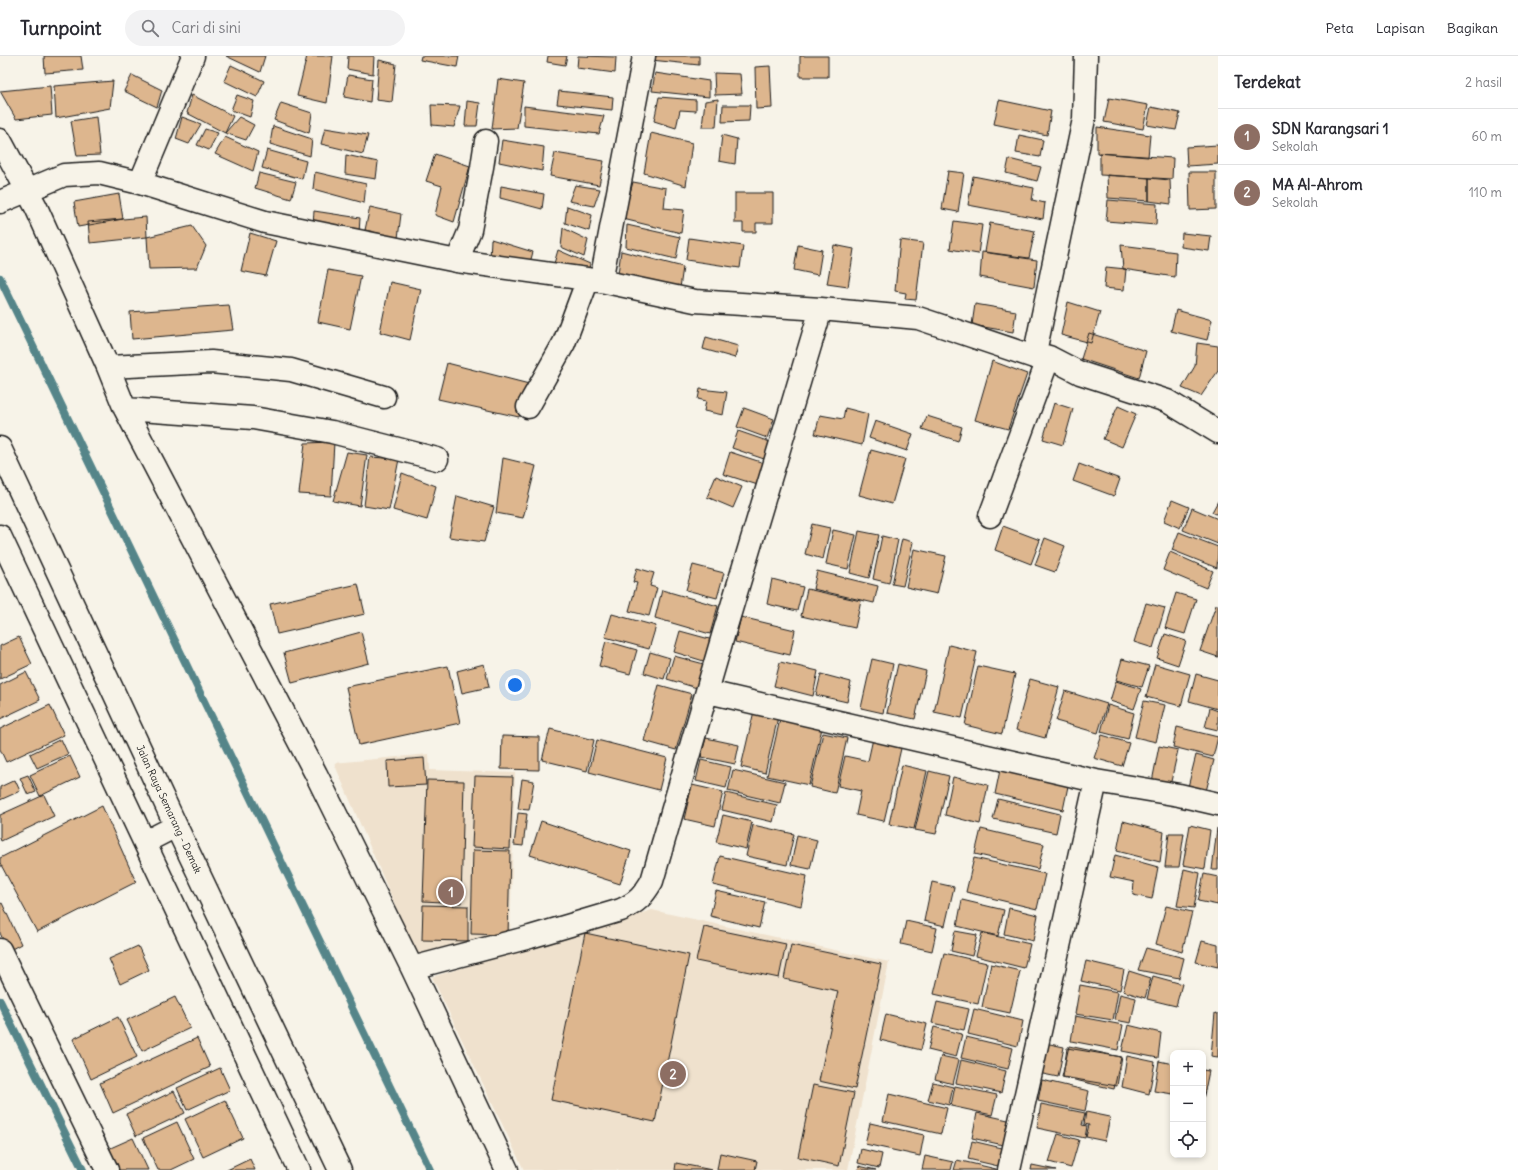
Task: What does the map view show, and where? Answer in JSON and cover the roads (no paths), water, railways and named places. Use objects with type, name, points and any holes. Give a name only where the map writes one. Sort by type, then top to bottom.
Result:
[{"type":"main road","points":[[140,183],[193,56]]},
{"type":"main road","points":[[528,407],[564,343],[595,280],[644,56]]},
{"type":"main road","points":[[990,516],[1041,357],[1084,119],[1086,56]]},
{"type":"main road","points":[[0,140],[11,197]]},
{"type":"main road","points":[[458,261],[470,230],[486,141]]},
{"type":"main road","points":[[11,197],[64,175],[99,173],[140,183],[265,222],[458,261],[595,280],[695,301],[821,309],[918,318],[1041,357],[1080,372],[1168,401],[1218,432]]},
{"type":"main road","points":[[11,197],[36,207],[108,367],[125,409],[316,774],[412,968],[506,1170]]},
{"type":"main road","points":[[412,968],[530,937],[621,910],[635,903],[645,894],[652,881],[723,636],[821,309]]},
{"type":"main road","points":[[108,367],[211,362],[291,370],[384,397]]},
{"type":"main road","points":[[125,409],[253,418],[332,432],[436,459]]},
{"type":"main road","name":"Jalan Raya Semarang - Demak","points":[[0,448],[176,826],[340,1170]]},
{"type":"main road","points":[[0,536],[299,1170]]},
{"type":"main road","points":[[708,692],[1096,781],[1179,795],[1218,804]]},
{"type":"main road","points":[[1009,1170],[1096,781]]},
{"type":"main road","points":[[144,842],[176,826]]},
{"type":"main road","points":[[0,950],[107,1170]]},
{"type":"waterway","points":[[0,278],[430,1170]]},
{"type":"waterway","points":[[0,1001],[83,1170]]},
{"type":"place","name":"SDN Karangsari 1","points":[[451,892]]},
{"type":"place","name":"MA Al-Ahrom","points":[[673,1074]]}]
